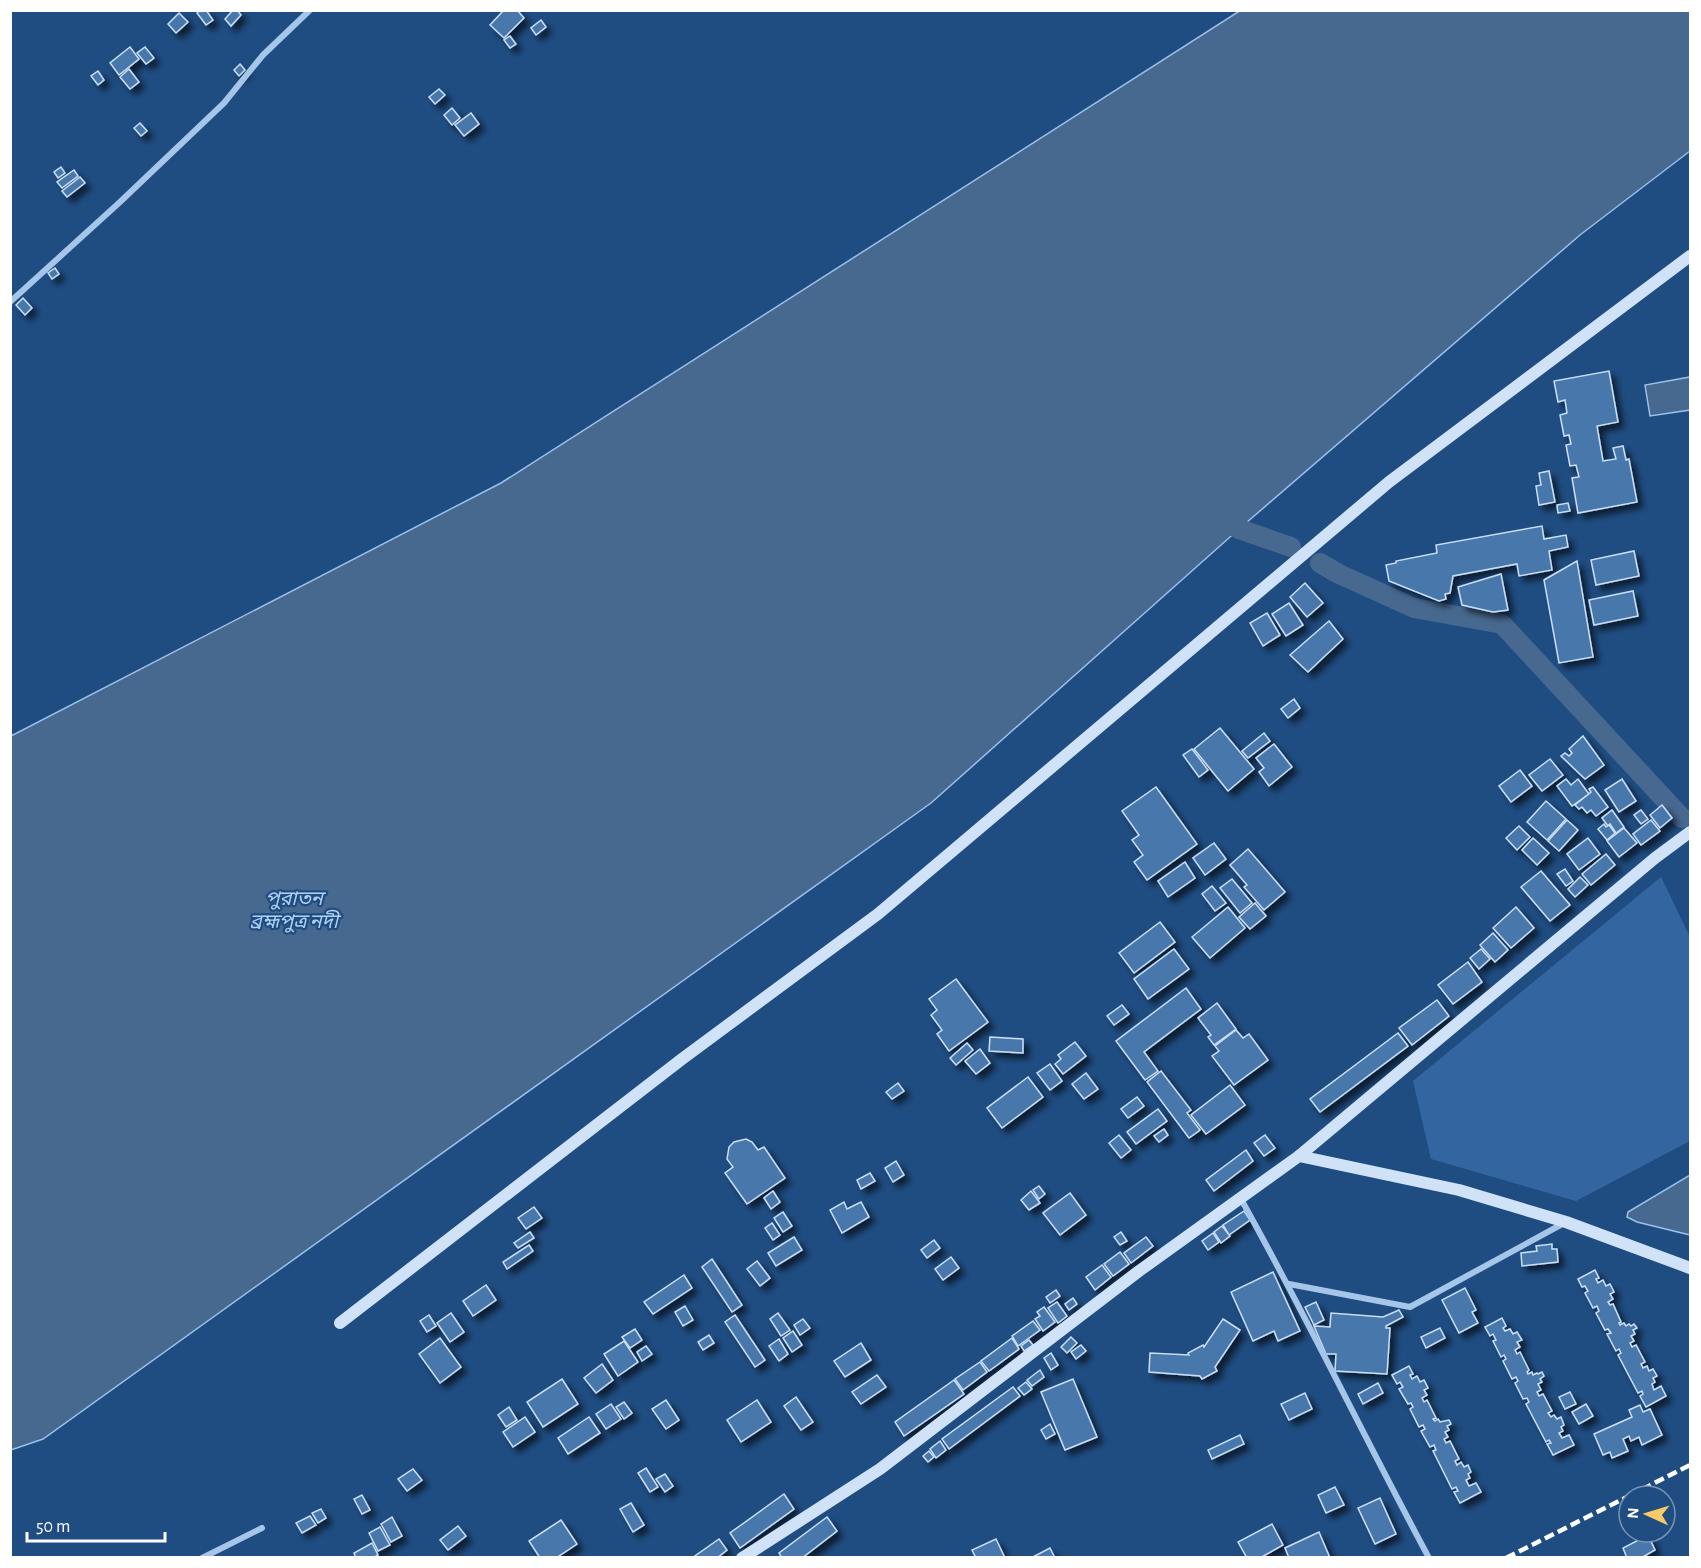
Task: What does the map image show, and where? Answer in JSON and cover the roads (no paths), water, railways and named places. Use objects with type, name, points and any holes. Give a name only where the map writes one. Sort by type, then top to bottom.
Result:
[{"type":"street","points":[[10,302],[224,103],[263,55],[310,10]]},
{"type":"street","points":[[340,1323],[682,1059],[878,915],[1389,482],[1690,256]]},
{"type":"street","points":[[742,1557],[880,1469],[1139,1271],[1299,1155],[1655,858],[1690,832]]},
{"type":"street","points":[[1299,1155],[1459,1190],[1566,1222],[1690,1268]]},
{"type":"street","points":[[1241,1199],[1288,1284],[1429,1557]]},
{"type":"street","points":[[1288,1284],[1410,1307],[1566,1222]]},
{"type":"street","points":[[202,1557],[262,1528]]},
{"type":"water","name":"পুরাতন ব্রহ্মপুত্র নদী","points":[[1241,10],[1690,11],[1690,151],[1580,235],[1239,529],[931,803],[43,1439],[11,1450],[11,736],[501,483]]},
{"type":"water","points":[[1690,377],[1690,410],[1650,416],[1645,385]]},
{"type":"water","points":[[1690,1175],[1690,1235],[1637,1222],[1627,1217],[1628,1212]]},
{"type":"waterway","points":[[1217,515],[1239,529],[1291,547]]},
{"type":"waterway","points":[[1320,563],[1414,608],[1502,624],[1682,818]]},
{"type":"railway","points":[[1653,1484],[1690,1465]]},
{"type":"railway","points":[[1506,1558],[1617,1502]]}]
